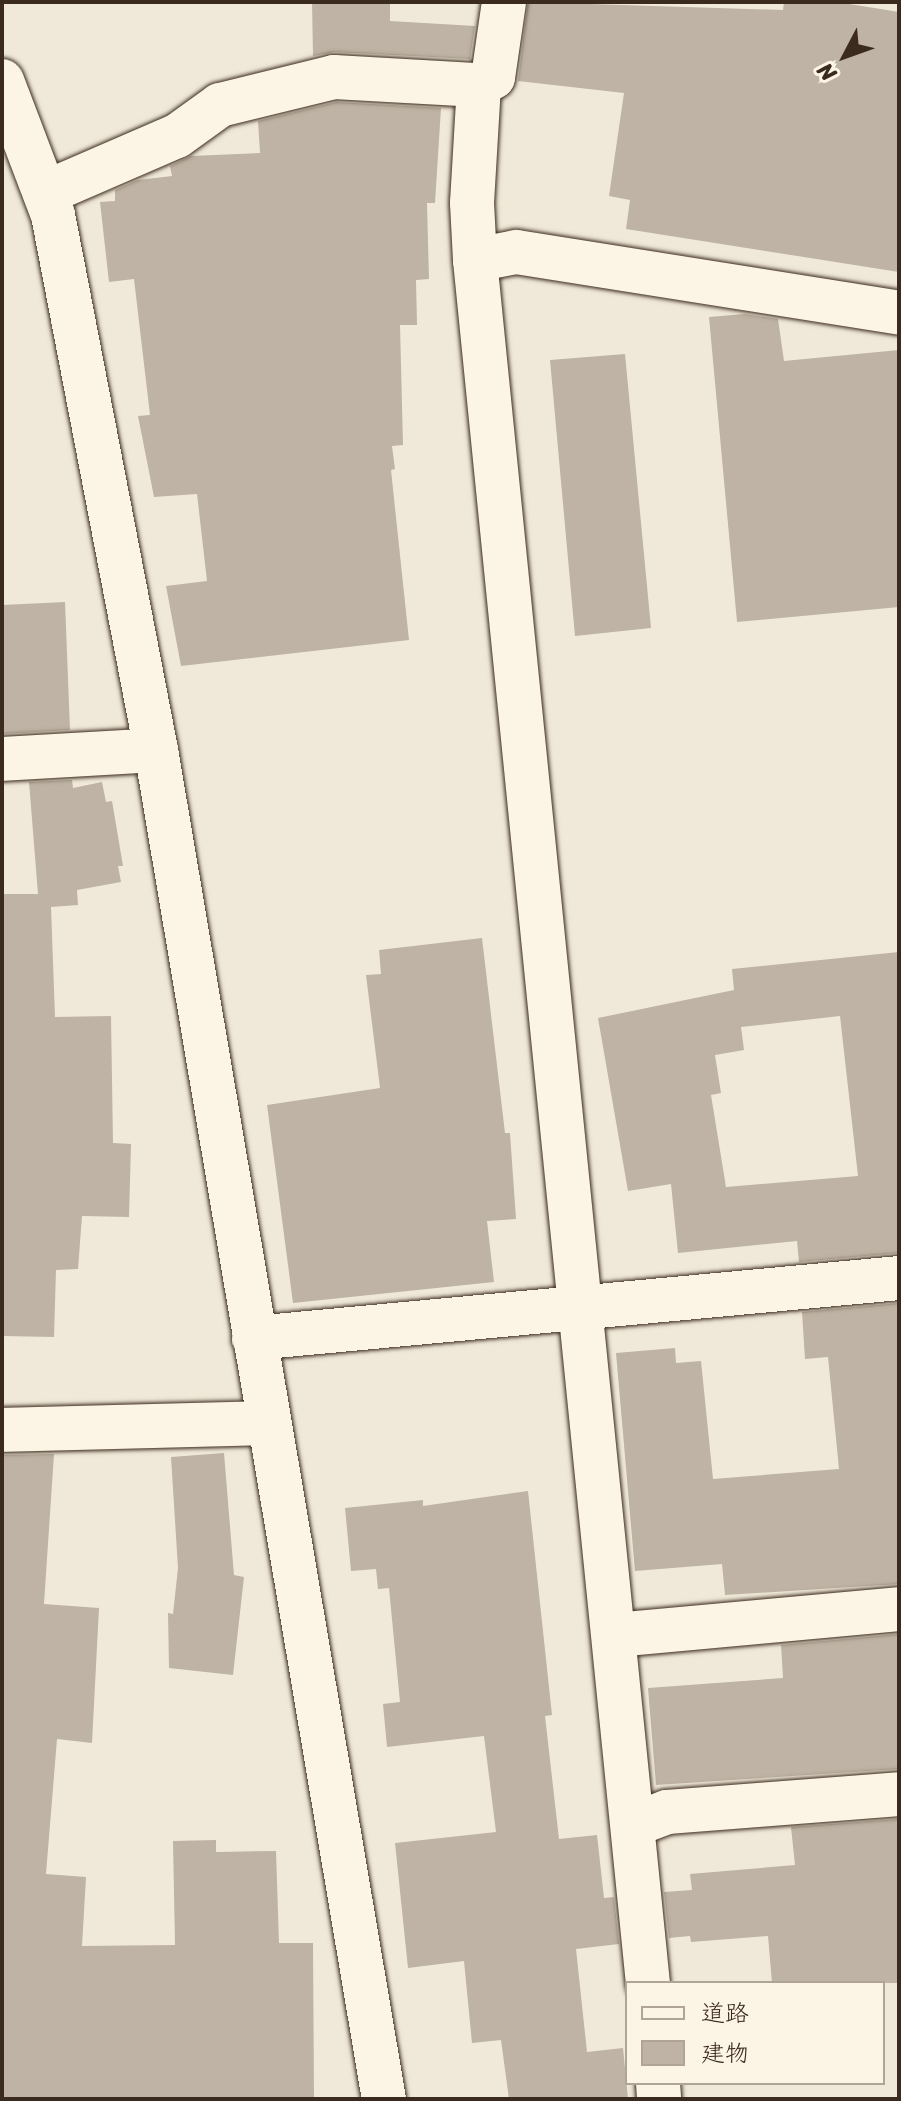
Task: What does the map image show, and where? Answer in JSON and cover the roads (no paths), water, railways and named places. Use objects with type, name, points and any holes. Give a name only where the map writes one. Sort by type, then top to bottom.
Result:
[{"type":"street","points":[[45,193],[177,136],[220,105],[334,77],[479,85],[493,77],[504,2]]},
{"type":"street","points":[[2,81],[45,193],[156,750],[267,1423],[384,2099]]},
{"type":"street","points":[[479,85],[475,260],[573,1265],[582,1309],[648,1981]]},
{"type":"street","points":[[475,260],[516,252],[899,313]]},
{"type":"street","points":[[2,759],[156,750]]},
{"type":"street","points":[[254,1338],[899,1278]]},
{"type":"street","points":[[2,1430],[267,1423]]},
{"type":"street","points":[[615,1635],[899,1609]]},
{"type":"street","points":[[633,1825],[667,1812],[899,1794]]}]
